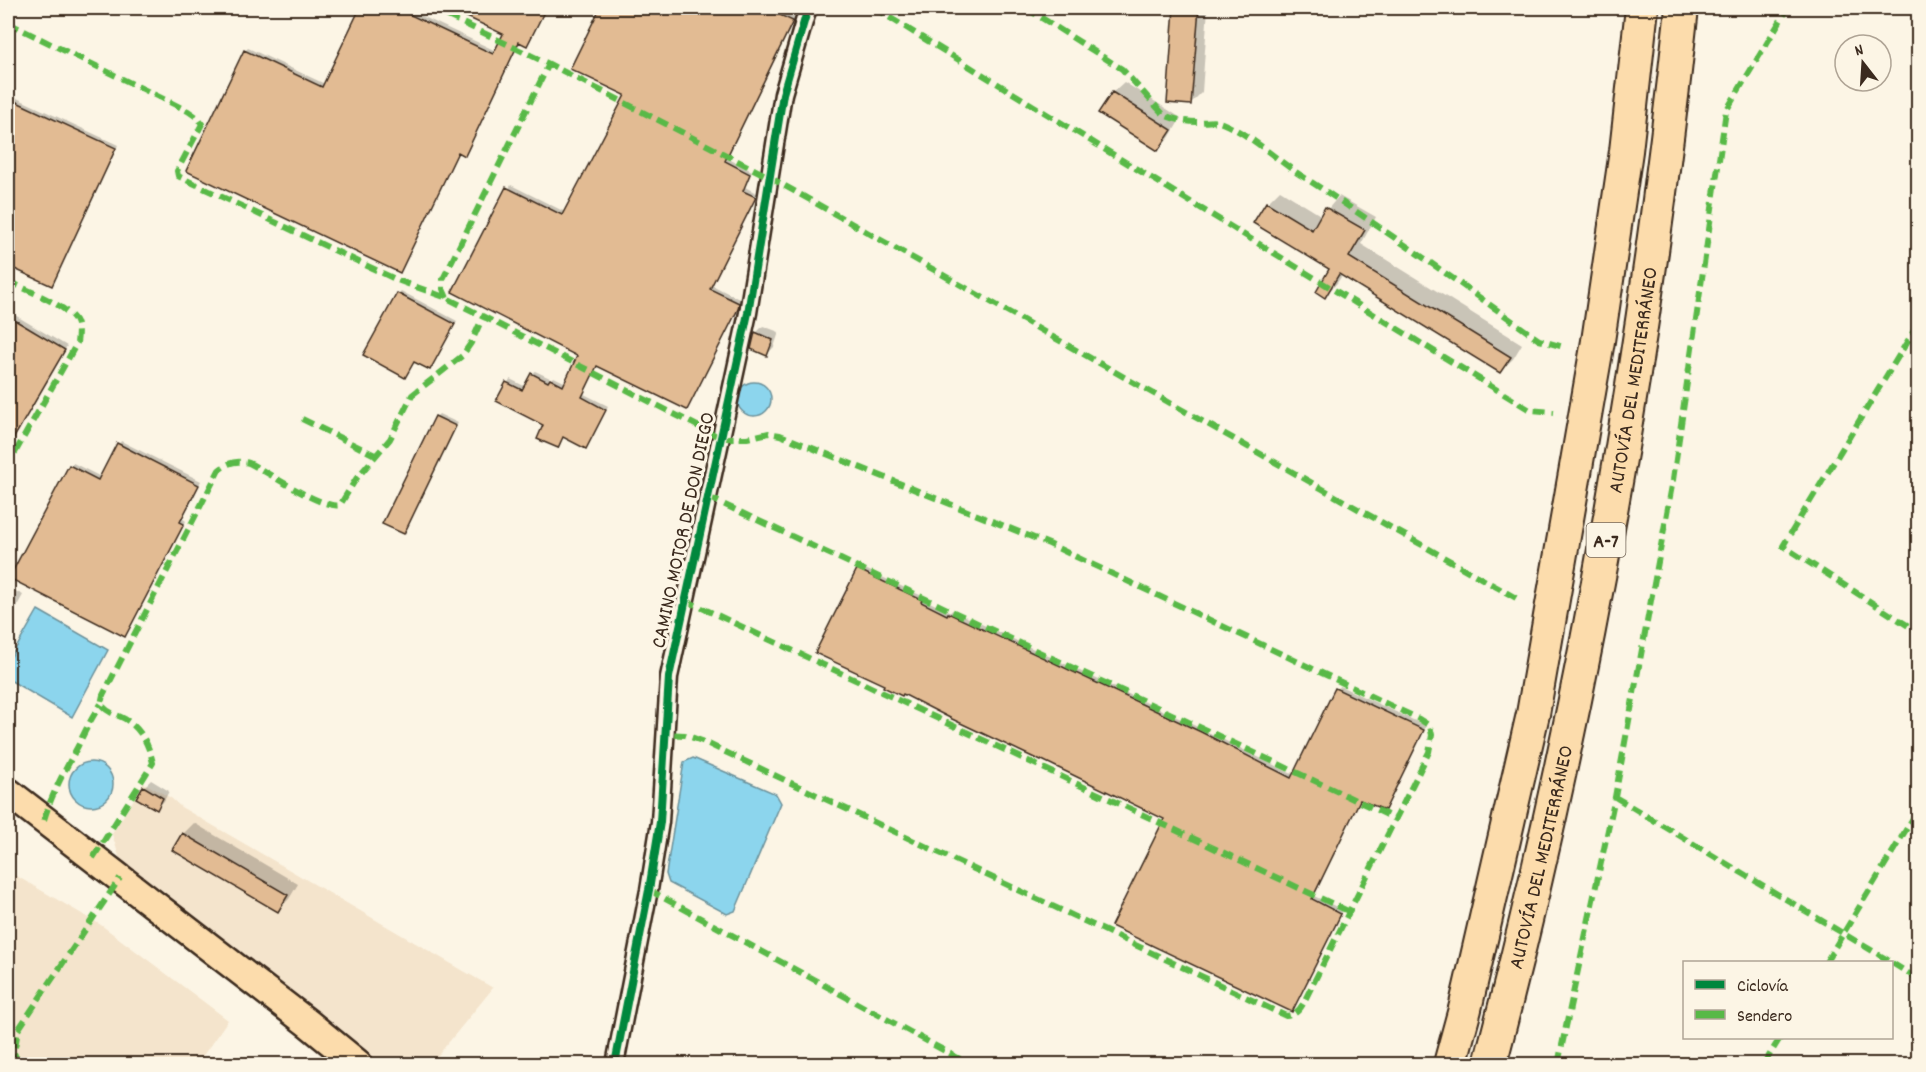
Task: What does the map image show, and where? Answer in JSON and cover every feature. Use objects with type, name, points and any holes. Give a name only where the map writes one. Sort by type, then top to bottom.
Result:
[{"type":"highway","name":"AUTOVÍA DEL MEDITERRÁNEO","points":[[1450,1065],[1468,998],[1533,714],[1600,330],[1626,151],[1642,8]]},
{"type":"highway","name":"AUTOVÍA DEL MEDITERRÁNEO","points":[[1490,1065],[1549,816],[1617,482],[1666,149],[1682,8]]},
{"type":"highway","points":[[1434,1065],[1455,994],[1481,886],[1538,631],[1559,566]]},
{"type":"highway","points":[[1498,1065],[1500,1027]]},
{"type":"main road","points":[[8,792],[309,1024],[358,1065]]},
{"type":"street","name":"CAMINO MOTOR DE DON DIEGO","points":[[615,1065],[660,822],[669,677],[748,313],[783,94],[808,8]]},
{"type":"shaded area","points":[[144,783],[171,798],[181,807],[493,988],[431,1064],[375,1064],[121,863],[112,834]]},
{"type":"shaded area","points":[[13,874],[101,925],[228,1020],[197,1064],[8,1064],[8,887]]},
{"type":"water","points":[[754,382],[766,387],[771,399],[766,411],[754,416],[742,411],[737,399],[742,387]]},
{"type":"water","points":[[38,610],[108,650],[72,717],[8,679],[8,662]]},
{"type":"water","points":[[693,758],[776,794],[781,803],[735,911],[727,914],[669,883],[666,874],[684,762]]},
{"type":"water","points":[[91,762],[100,763],[107,768],[112,775],[112,793],[107,800],[100,805],[91,806],[82,805],[75,800],[70,793],[69,784],[70,775],[75,768],[82,763]]},
{"type":"building","points":[[360,8],[396,8],[493,54],[503,34],[448,8],[546,8],[527,46],[519,42],[465,156],[458,152],[400,273],[186,171],[244,50],[322,87]]},
{"type":"building","points":[[600,8],[765,8],[793,21],[725,161],[750,174],[743,191],[756,197],[710,289],[739,303],[738,309],[687,410],[597,366],[582,397],[606,410],[586,449],[563,437],[558,448],[537,439],[543,425],[496,401],[506,382],[522,390],[531,373],[548,382],[550,379],[563,386],[577,356],[452,292],[506,187],[562,215],[625,95],[570,69]]},
{"type":"building","points":[[1174,8],[1199,8],[1191,105],[1167,103]]},
{"type":"building","points":[[1112,92],[1172,130],[1158,151],[1098,113]]},
{"type":"building","points":[[8,98],[116,148],[52,286],[8,266]]},
{"type":"building","points":[[1266,202],[1312,230],[1325,207],[1365,230],[1349,257],[1511,357],[1500,373],[1339,274],[1325,298],[1316,292],[1329,269],[1253,223]]},
{"type":"building","points":[[397,293],[455,324],[430,370],[414,362],[405,378],[363,355]]},
{"type":"building","points":[[8,316],[65,350],[8,448]]},
{"type":"building","points":[[755,332],[773,340],[767,356],[751,349]]},
{"type":"building","points":[[435,416],[456,426],[404,534],[382,524]]},
{"type":"building","points":[[117,443],[199,485],[180,522],[184,524],[125,637],[9,578],[69,465],[98,480]]},
{"type":"building","points":[[857,569],[922,600],[921,602],[947,615],[948,613],[1201,732],[1291,778],[1335,688],[1424,730],[1385,810],[1360,800],[1312,899],[1341,914],[1292,1012],[1111,926],[1164,819],[815,653]]},
{"type":"building","points":[[143,786],[163,798],[157,810],[136,798]]},
{"type":"building","points":[[182,833],[288,895],[278,912],[172,850]]},
{"type":"marked path","points":[[431,8],[549,64],[771,178],[1516,598]]},
{"type":"marked path","points":[[874,8],[1530,410],[1554,412]]},
{"type":"marked path","points":[[1026,8],[1122,69],[1164,115],[1186,121],[1219,122],[1244,134],[1539,340],[1564,347]]},
{"type":"marked path","points":[[1558,1064],[1615,797],[1673,480],[1726,111],[1788,8]]},
{"type":"marked path","points":[[8,23],[198,118],[202,124],[177,171],[178,176],[397,280],[447,298],[721,438],[747,438],[769,433],[780,435],[1049,544],[1419,719],[1430,726],[1432,735],[1429,752],[1303,1004],[1292,1015],[1286,1016],[702,741],[685,735],[664,734]]},
{"type":"marked path","points":[[447,298],[443,289],[443,279],[549,64]]},
{"type":"marked path","points":[[8,281],[63,308],[75,320],[78,331],[77,343],[8,465]]},
{"type":"marked path","points":[[93,858],[153,763],[147,744],[140,733],[131,723],[103,707],[101,704],[103,695],[219,470],[233,462],[249,463],[321,502],[340,505],[356,479],[390,439],[412,395],[462,356],[483,317]]},
{"type":"marked path","points":[[1918,324],[1783,546],[1918,632]]},
{"type":"marked path","points":[[302,419],[377,456]]},
{"type":"marked path","points":[[708,497],[1396,819]]},
{"type":"marked path","points":[[685,600],[1348,911]]},
{"type":"marked path","points":[[44,820],[59,782],[101,704]]},
{"type":"marked path","points":[[1615,797],[1889,961]]},
{"type":"marked path","points":[[1827,961],[1918,810]]},
{"type":"marked path","points":[[19,1064],[14,1053],[18,1030],[120,878]]},
{"type":"marked path","points":[[649,890],[969,1064]]},
{"type":"marked path","points":[[1893,964],[1918,979]]},
{"type":"marked path","points":[[1764,1064],[1779,1039]]},
{"type":"cycle path","points":[[615,1064],[660,822],[669,677],[748,313],[783,94],[808,8]]}]
